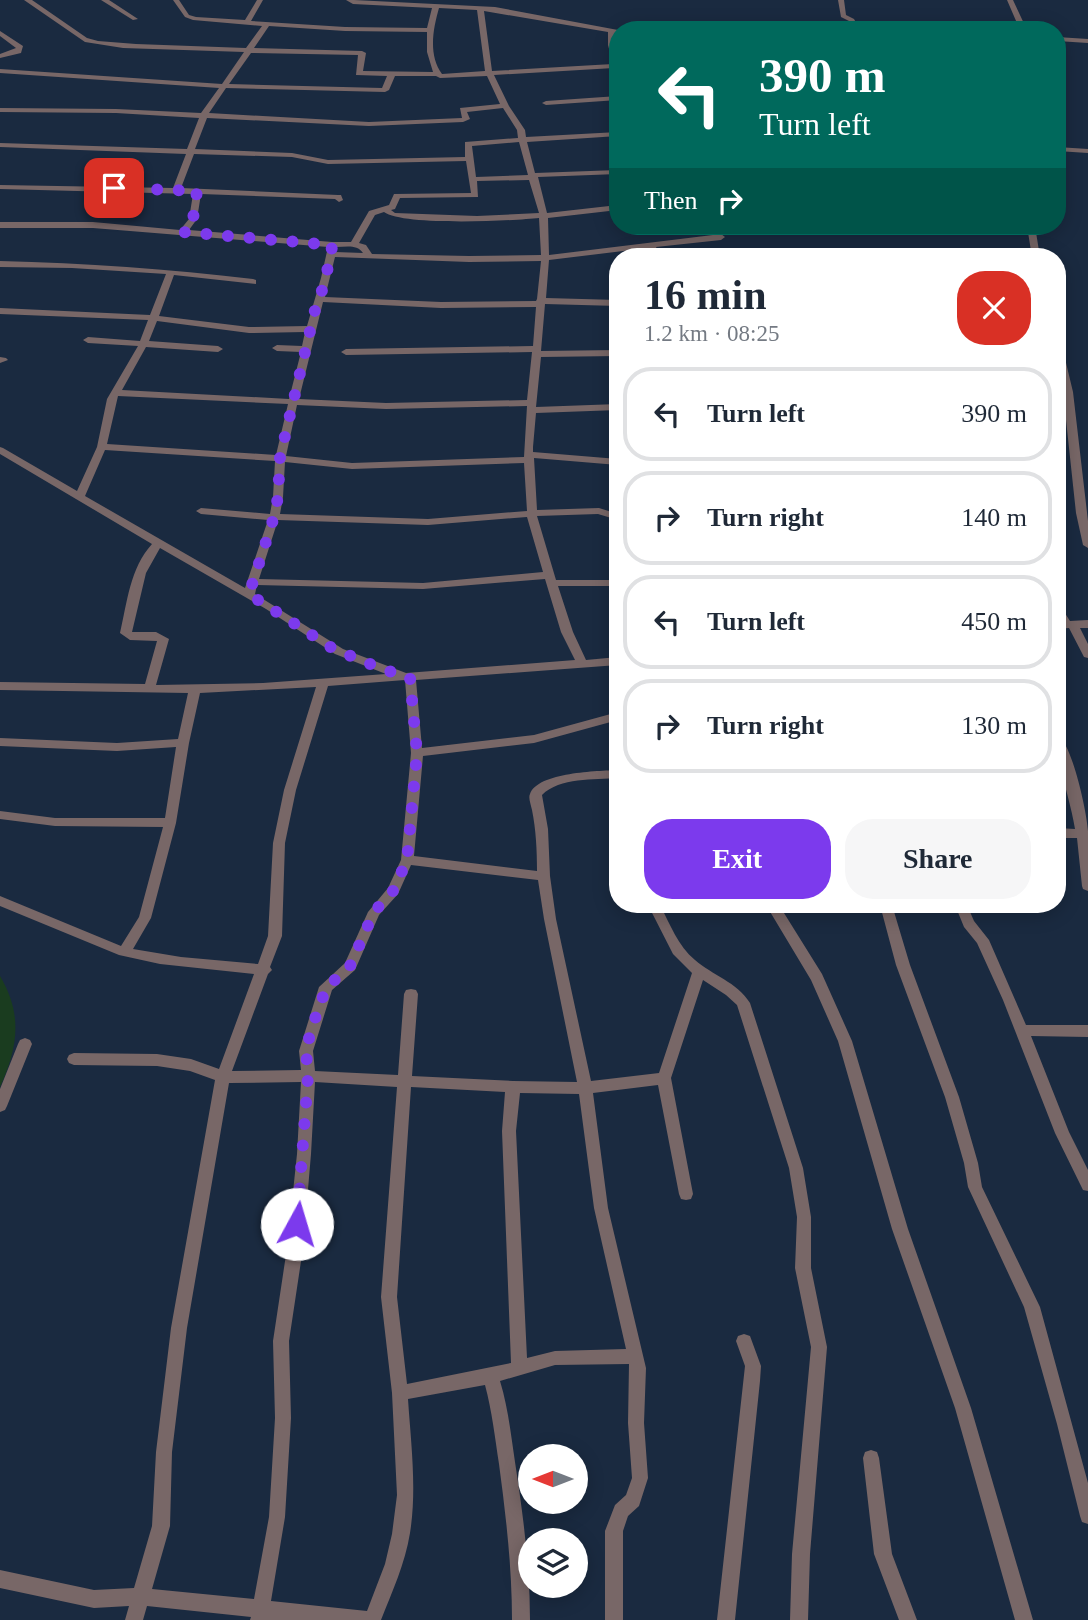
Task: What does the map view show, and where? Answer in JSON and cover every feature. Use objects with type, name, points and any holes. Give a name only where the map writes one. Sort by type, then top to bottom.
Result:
[{"type":"street","points":[[27,0],[88,41],[120,46],[248,52],[362,53],[359,73],[437,74],[445,77],[609,68]]},
{"type":"street","points":[[104,0],[135,19]]},
{"type":"street","points":[[176,0],[191,18],[357,30],[431,30]]},
{"type":"street","points":[[247,22],[260,0]]},
{"type":"street","points":[[349,0],[480,8],[609,31]]},
{"type":"street","points":[[841,0],[843,16],[852,21]]},
{"type":"street","points":[[1010,0],[1020,21]]},
{"type":"street","points":[[436,5],[430,50],[437,74]]},
{"type":"street","points":[[480,8],[490,75],[505,106],[514,116],[523,138],[528,165],[534,176],[544,214],[545,258],[531,407],[531,513],[567,632],[582,664]]},
{"type":"street","points":[[176,190],[204,115],[267,24]]},
{"type":"street","points":[[0,33],[20,48],[0,56]]},
{"type":"street","points":[[1066,40],[1088,41]]},
{"type":"street","points":[[0,71],[224,85],[381,91],[385,90],[391,73]]},
{"type":"street","points":[[546,103],[609,99]]},
{"type":"street","points":[[0,110],[116,111],[405,124],[463,120],[466,119],[463,110],[505,106]]},
{"type":"street","points":[[354,244],[372,213],[391,207],[400,195],[475,195],[469,143],[609,134]]},
{"type":"street","points":[[0,145],[292,155],[328,162],[469,159]]},
{"type":"street","points":[[1066,150],[1088,151]]},
{"type":"street","points":[[474,179],[609,172]]},
{"type":"street","points":[[0,187],[176,190],[338,197],[339,200]]},
{"type":"street","points":[[183,232],[193,219],[197,191]]},
{"type":"street","points":[[386,210],[393,215],[449,218],[609,208]]},
{"type":"street","points":[[0,225],[93,225],[183,232],[369,256],[545,258],[609,250]]},
{"type":"street","points":[[626,248],[721,237]]},
{"type":"street","points":[[332,250],[354,244],[363,247],[369,256]]},
{"type":"street","points":[[249,594],[274,517],[280,457],[291,403],[332,250]]},
{"type":"street","points":[[0,264],[110,267],[253,282]]},
{"type":"street","points":[[79,497],[102,447],[115,393],[144,343],[171,272]]},
{"type":"street","points":[[321,299],[441,305],[609,303]]},
{"type":"street","points":[[0,311],[155,318],[248,330],[310,329]]},
{"type":"street","points":[[88,340],[218,349]]},
{"type":"street","points":[[277,348],[307,349]]},
{"type":"street","points":[[346,352],[535,351],[609,354]]},
{"type":"street","points":[[1066,384],[1081,513],[1088,545]]},
{"type":"street","points":[[115,393],[386,407],[609,407]]},
{"type":"street","points":[[102,447],[280,457],[352,466],[529,458],[609,462]]},
{"type":"street","points":[[0,450],[180,557],[249,594],[332,648],[410,678]]},
{"type":"street","points":[[201,511],[274,517],[428,522],[531,513],[599,511],[609,514]]},
{"type":"street","points":[[150,687],[163,639],[156,636],[130,636],[126,633],[141,571],[151,550],[159,543]]},
{"type":"street","points":[[254,582],[423,586],[551,579],[609,582]]},
{"type":"street","points":[[1066,624],[1088,624]]},
{"type":"street","points":[[1066,625],[1088,654]]},
{"type":"street","points":[[0,686],[195,688],[323,683],[609,662]]},
{"type":"street","points":[[261,1614],[277,1517],[283,1418],[281,1341],[296,1234],[308,1076],[308,1041],[326,988],[350,966],[374,912],[393,891],[407,860],[417,753],[410,678]]},
{"type":"street","points":[[134,1620],[161,1525],[164,1452],[179,1328],[223,1077],[265,970],[275,936],[279,842],[290,790],[323,683]]},
{"type":"street","points":[[125,951],[145,918],[170,823],[195,688]]},
{"type":"street","points":[[417,753],[534,739],[609,718]]},
{"type":"street","points":[[0,742],[117,747],[183,743]]},
{"type":"street","points":[[1066,760],[1085,834],[1088,886]]},
{"type":"street","points":[[609,775],[571,778],[545,785],[536,794],[545,855],[544,876],[562,986],[585,1088],[601,1208],[636,1356],[640,1478],[633,1500],[616,1522],[614,1620]]},
{"type":"street","points":[[0,816],[55,822],[170,823]]},
{"type":"street","points":[[1066,833],[1085,834]]},
{"type":"street","points":[[407,860],[544,876]]},
{"type":"street","points":[[0,901],[100,944],[125,951],[180,961],[265,970]]},
{"type":"street","points":[[657,913],[677,951],[735,993],[743,1003],[796,1168],[804,1217],[803,1268],[819,1347],[801,1554],[799,1620]]},
{"type":"street","points":[[777,913],[817,978],[845,1041],[900,1229],[963,1408],[1024,1620]]},
{"type":"street","points":[[888,913],[903,965],[952,1097],[975,1187],[1032,1307],[1088,1516]]},
{"type":"street","points":[[965,913],[994,965],[1032,1051],[1062,1133],[1088,1185]]},
{"type":"street","points":[[686,1194],[664,1078],[700,970]]},
{"type":"street","points":[[0,1579],[94,1599],[140,1597],[261,1614],[372,1620],[394,1564],[401,1534],[405,1495],[400,1393],[389,1297],[411,994]]},
{"type":"street","points":[[1021,1030],[1085,1031],[1088,1046]]},
{"type":"street","points":[[0,1106],[25,1044]]},
{"type":"street","points":[[74,1059],[157,1060],[191,1065],[223,1077],[308,1076],[513,1087],[585,1088],[664,1078]]},
{"type":"street","points":[[513,1087],[509,1131],[519,1366]]},
{"type":"street","points":[[726,1620],[753,1366],[744,1341]]},
{"type":"street","points":[[400,1393],[491,1376],[555,1358],[636,1356]]},
{"type":"street","points":[[491,1376],[498,1398],[515,1511],[521,1564],[521,1620]]},
{"type":"street","points":[[871,1458],[883,1554],[908,1620]]},
{"type":"green space","points":[[0,976],[12,1004],[15,1031],[11,1058],[0,1087]]},
{"type":"route","points":[[114,188],[197,191],[193,219],[183,232],[332,245],[332,254],[322,282],[321,299],[315,310],[288,417],[280,457],[274,517],[249,594],[290,618],[332,648],[410,678],[417,753],[407,860],[393,891],[374,912],[350,966],[326,988],[311,1030],[306,1051],[308,1076],[304,1154],[297,1224]]}]
